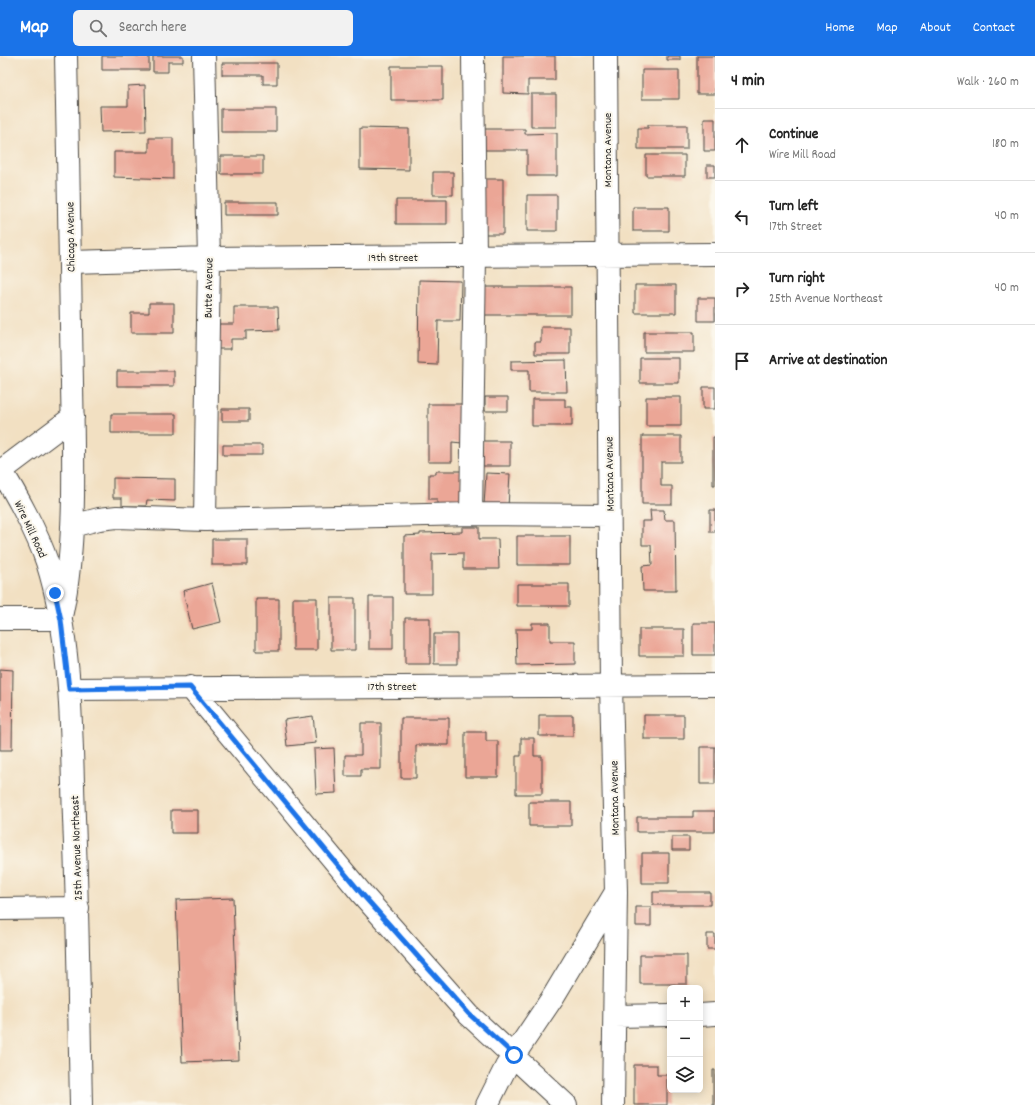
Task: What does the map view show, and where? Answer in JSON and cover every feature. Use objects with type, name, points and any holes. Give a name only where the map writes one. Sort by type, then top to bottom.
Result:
[{"type":"street","name":"Chicago Avenue","points":[[61,620],[69,580],[72,526],[73,417],[66,56]]},
{"type":"street","name":"Butte Avenue","points":[[204,56],[209,258],[205,520]]},
{"type":"street","points":[[471,514],[475,257],[473,56]]},
{"type":"street","name":"Montana Avenue","points":[[606,56],[611,685],[616,892],[614,1105]]},
{"type":"street","name":"19th Street","points":[[71,262],[209,258],[715,254]]},
{"type":"street","points":[[1,470],[73,417]]},
{"type":"street","name":"Wire Mill Road","points":[[1,470],[19,503],[46,561],[55,593]]},
{"type":"street","points":[[72,526],[99,519],[117,517],[205,520],[471,514],[609,516]]},
{"type":"street","name":"25th Avenue Northeast","points":[[55,593],[61,620],[69,689],[78,908],[81,1105]]},
{"type":"street","points":[[0,620],[61,620]]},
{"type":"street","name":"17th Street","points":[[69,689],[190,687],[715,685]]},
{"type":"street","points":[[190,687],[367,900],[469,1014],[566,1105]]},
{"type":"street","points":[[488,1105],[514,1055],[554,997],[616,892]]},
{"type":"street","points":[[0,909],[78,908]]},
{"type":"street","points":[[703,1015],[715,1014]]},
{"type":"street","points":[[615,1016],[667,1015]]},
{"type":"building","points":[[102,56],[149,56],[149,70],[102,70]]},
{"type":"building","points":[[153,56],[183,56],[183,62],[168,62],[168,72],[153,72]]},
{"type":"building","points":[[503,56],[555,56],[555,80],[528,80],[528,94],[503,93]]},
{"type":"building","points":[[667,56],[680,56],[680,60],[667,60]]},
{"type":"building","points":[[697,56],[715,56],[715,94],[697,94]]},
{"type":"building","points":[[222,63],[277,63],[277,84],[263,84],[263,75],[222,75]]},
{"type":"building","points":[[391,66],[443,66],[443,100],[391,100]]},
{"type":"building","points":[[642,70],[679,70],[679,99],[642,99]]},
{"type":"building","points":[[145,85],[146,131],[101,132],[100,106],[128,106],[128,86]]},
{"type":"building","points":[[531,94],[556,94],[556,127],[531,127]]},
{"type":"building","points":[[221,109],[276,109],[276,132],[221,132]]},
{"type":"building","points":[[704,119],[715,119],[715,151],[704,151]]},
{"type":"building","points":[[648,125],[687,125],[687,149],[638,149],[638,128],[648,128]]},
{"type":"building","points":[[360,128],[409,129],[409,170],[360,169]]},
{"type":"building","points":[[482,129],[525,129],[525,134],[557,133],[557,176],[527,176],[527,150],[482,150]]},
{"type":"building","points":[[149,138],[173,138],[173,179],[114,177],[114,152],[149,152]]},
{"type":"building","points":[[646,155],[685,155],[685,176],[646,176]]},
{"type":"building","points":[[221,156],[263,156],[263,174],[221,174]]},
{"type":"building","points":[[707,165],[715,165],[715,177],[707,177]]},
{"type":"building","points":[[433,172],[453,172],[453,195],[433,195]]},
{"type":"building","points":[[480,179],[503,179],[503,234],[480,234]]},
{"type":"building","points":[[527,195],[557,195],[557,231],[527,231]]},
{"type":"building","points":[[396,200],[447,200],[447,224],[396,224]]},
{"type":"building","points":[[224,202],[278,202],[278,215],[224,215]]},
{"type":"building","points":[[633,207],[669,207],[669,231],[633,231]]},
{"type":"building","points":[[419,280],[461,281],[460,321],[438,321],[437,365],[418,364]]},
{"type":"building","points":[[635,285],[676,285],[676,313],[635,313]]},
{"type":"building","points":[[483,287],[571,287],[571,315],[483,315]]},
{"type":"building","points":[[698,298],[715,298],[715,321],[698,321]]},
{"type":"building","points":[[149,303],[174,303],[174,333],[131,333],[131,313],[149,313]]},
{"type":"building","points":[[234,307],[278,307],[279,330],[246,331],[246,339],[231,339],[231,349],[212,349],[212,324],[234,324]]},
{"type":"building","points":[[541,327],[570,327],[570,354],[535,354],[535,342],[541,342]]},
{"type":"building","points":[[644,332],[694,332],[694,352],[644,352]]},
{"type":"building","points":[[640,358],[679,358],[679,383],[640,383]]},
{"type":"building","points":[[566,360],[567,392],[529,392],[529,370],[511,370],[511,361]]},
{"type":"building","points":[[117,371],[174,371],[174,386],[117,386]]},
{"type":"building","points":[[703,387],[715,387],[715,409],[703,409]]},
{"type":"building","points":[[485,397],[508,397],[508,411],[485,411]]},
{"type":"building","points":[[646,397],[681,397],[681,426],[646,426]]},
{"type":"building","points":[[532,399],[565,399],[565,407],[572,407],[572,426],[532,426]]},
{"type":"building","points":[[428,404],[462,404],[462,443],[452,442],[452,462],[428,462]]},
{"type":"building","points":[[222,409],[249,409],[249,421],[222,421]]},
{"type":"building","points":[[111,414],[176,414],[176,433],[111,433]]},
{"type":"building","points":[[642,436],[681,436],[681,462],[661,462],[661,486],[672,486],[672,504],[642,504]]},
{"type":"building","points":[[713,437],[715,437],[715,485],[713,485]]},
{"type":"building","points":[[483,441],[510,441],[510,466],[483,466]]},
{"type":"building","points":[[223,445],[262,445],[262,455],[223,455]]},
{"type":"building","points":[[436,471],[462,471],[462,504],[437,504],[437,499],[429,499],[429,474],[436,474]]},
{"type":"building","points":[[486,473],[510,474],[508,507],[484,506]]},
{"type":"building","points":[[113,478],[175,479],[175,501],[147,500],[146,506],[122,506],[122,498],[113,498]]},
{"type":"building","points":[[650,510],[664,510],[665,520],[675,520],[676,591],[643,591],[642,566],[652,565],[651,545],[642,545],[642,521],[651,521]]},
{"type":"building","points":[[710,510],[715,510],[715,532],[710,532]]},
{"type":"building","points":[[462,527],[479,527],[479,539],[498,539],[499,569],[463,569],[463,553],[432,554],[432,594],[404,594],[404,536],[420,535],[420,533],[462,532]]},
{"type":"building","points":[[517,536],[570,536],[570,565],[517,565]]},
{"type":"building","points":[[212,539],[247,539],[247,565],[212,565]]},
{"type":"building","points":[[212,583],[221,622],[192,629],[183,591]]},
{"type":"building","points":[[517,584],[569,584],[569,606],[517,606]]},
{"type":"building","points":[[369,597],[393,597],[393,649],[369,649]]},
{"type":"building","points":[[293,598],[317,598],[317,650],[293,650]]},
{"type":"building","points":[[331,598],[355,598],[355,650],[331,650]]},
{"type":"building","points":[[256,599],[279,599],[279,651],[256,651]]},
{"type":"building","points":[[405,618],[430,618],[430,664],[405,664]]},
{"type":"building","points":[[532,623],[550,623],[550,641],[575,641],[575,664],[517,665],[516,629],[532,629]]},
{"type":"building","points":[[693,623],[715,623],[715,655],[693,655]]},
{"type":"building","points":[[639,629],[684,629],[684,656],[639,656]]},
{"type":"building","points":[[434,634],[457,634],[457,664],[434,664]]},
{"type":"building","points":[[0,669],[13,670],[12,750],[0,750]]},
{"type":"building","points":[[539,715],[573,715],[573,736],[539,736]]},
{"type":"building","points":[[644,715],[684,715],[684,739],[644,739]]},
{"type":"building","points":[[313,716],[316,743],[287,746],[284,720]]},
{"type":"building","points":[[401,718],[449,718],[449,745],[416,745],[416,778],[401,778]]},
{"type":"building","points":[[361,723],[381,723],[381,769],[361,769],[361,776],[345,776],[345,755],[361,755]]},
{"type":"building","points":[[465,732],[486,732],[486,741],[498,741],[498,777],[465,777]]},
{"type":"building","points":[[521,738],[534,738],[534,756],[542,756],[542,794],[516,794],[516,756],[521,756]]},
{"type":"building","points":[[700,747],[715,747],[715,784],[700,784]]},
{"type":"building","points":[[334,748],[336,793],[316,794],[314,749]]},
{"type":"building","points":[[529,802],[571,802],[571,826],[529,826]]},
{"type":"building","points":[[171,810],[198,810],[198,833],[171,833]]},
{"type":"building","points":[[693,811],[715,811],[715,832],[637,832],[637,817],[693,817]]},
{"type":"building","points":[[672,837],[689,837],[689,850],[672,850]]},
{"type":"building","points":[[642,853],[669,853],[669,883],[642,883]]},
{"type":"building","points":[[653,892],[710,892],[710,905],[653,905]]},
{"type":"building","points":[[233,898],[239,1060],[182,1062],[176,900]]},
{"type":"building","points":[[636,907],[651,907],[651,926],[636,926]]},
{"type":"building","points":[[707,934],[715,934],[715,949],[707,949]]},
{"type":"building","points":[[640,955],[687,955],[687,984],[640,984]]},
{"type":"building","points":[[634,1065],[657,1065],[657,1075],[667,1075],[667,1105],[634,1105]]},
{"type":"building","points":[[713,1070],[715,1070],[715,1105],[713,1105]]},
{"type":"route","points":[[55,593],[61,620],[69,689],[190,687],[362,894],[469,1014],[514,1055]]}]
